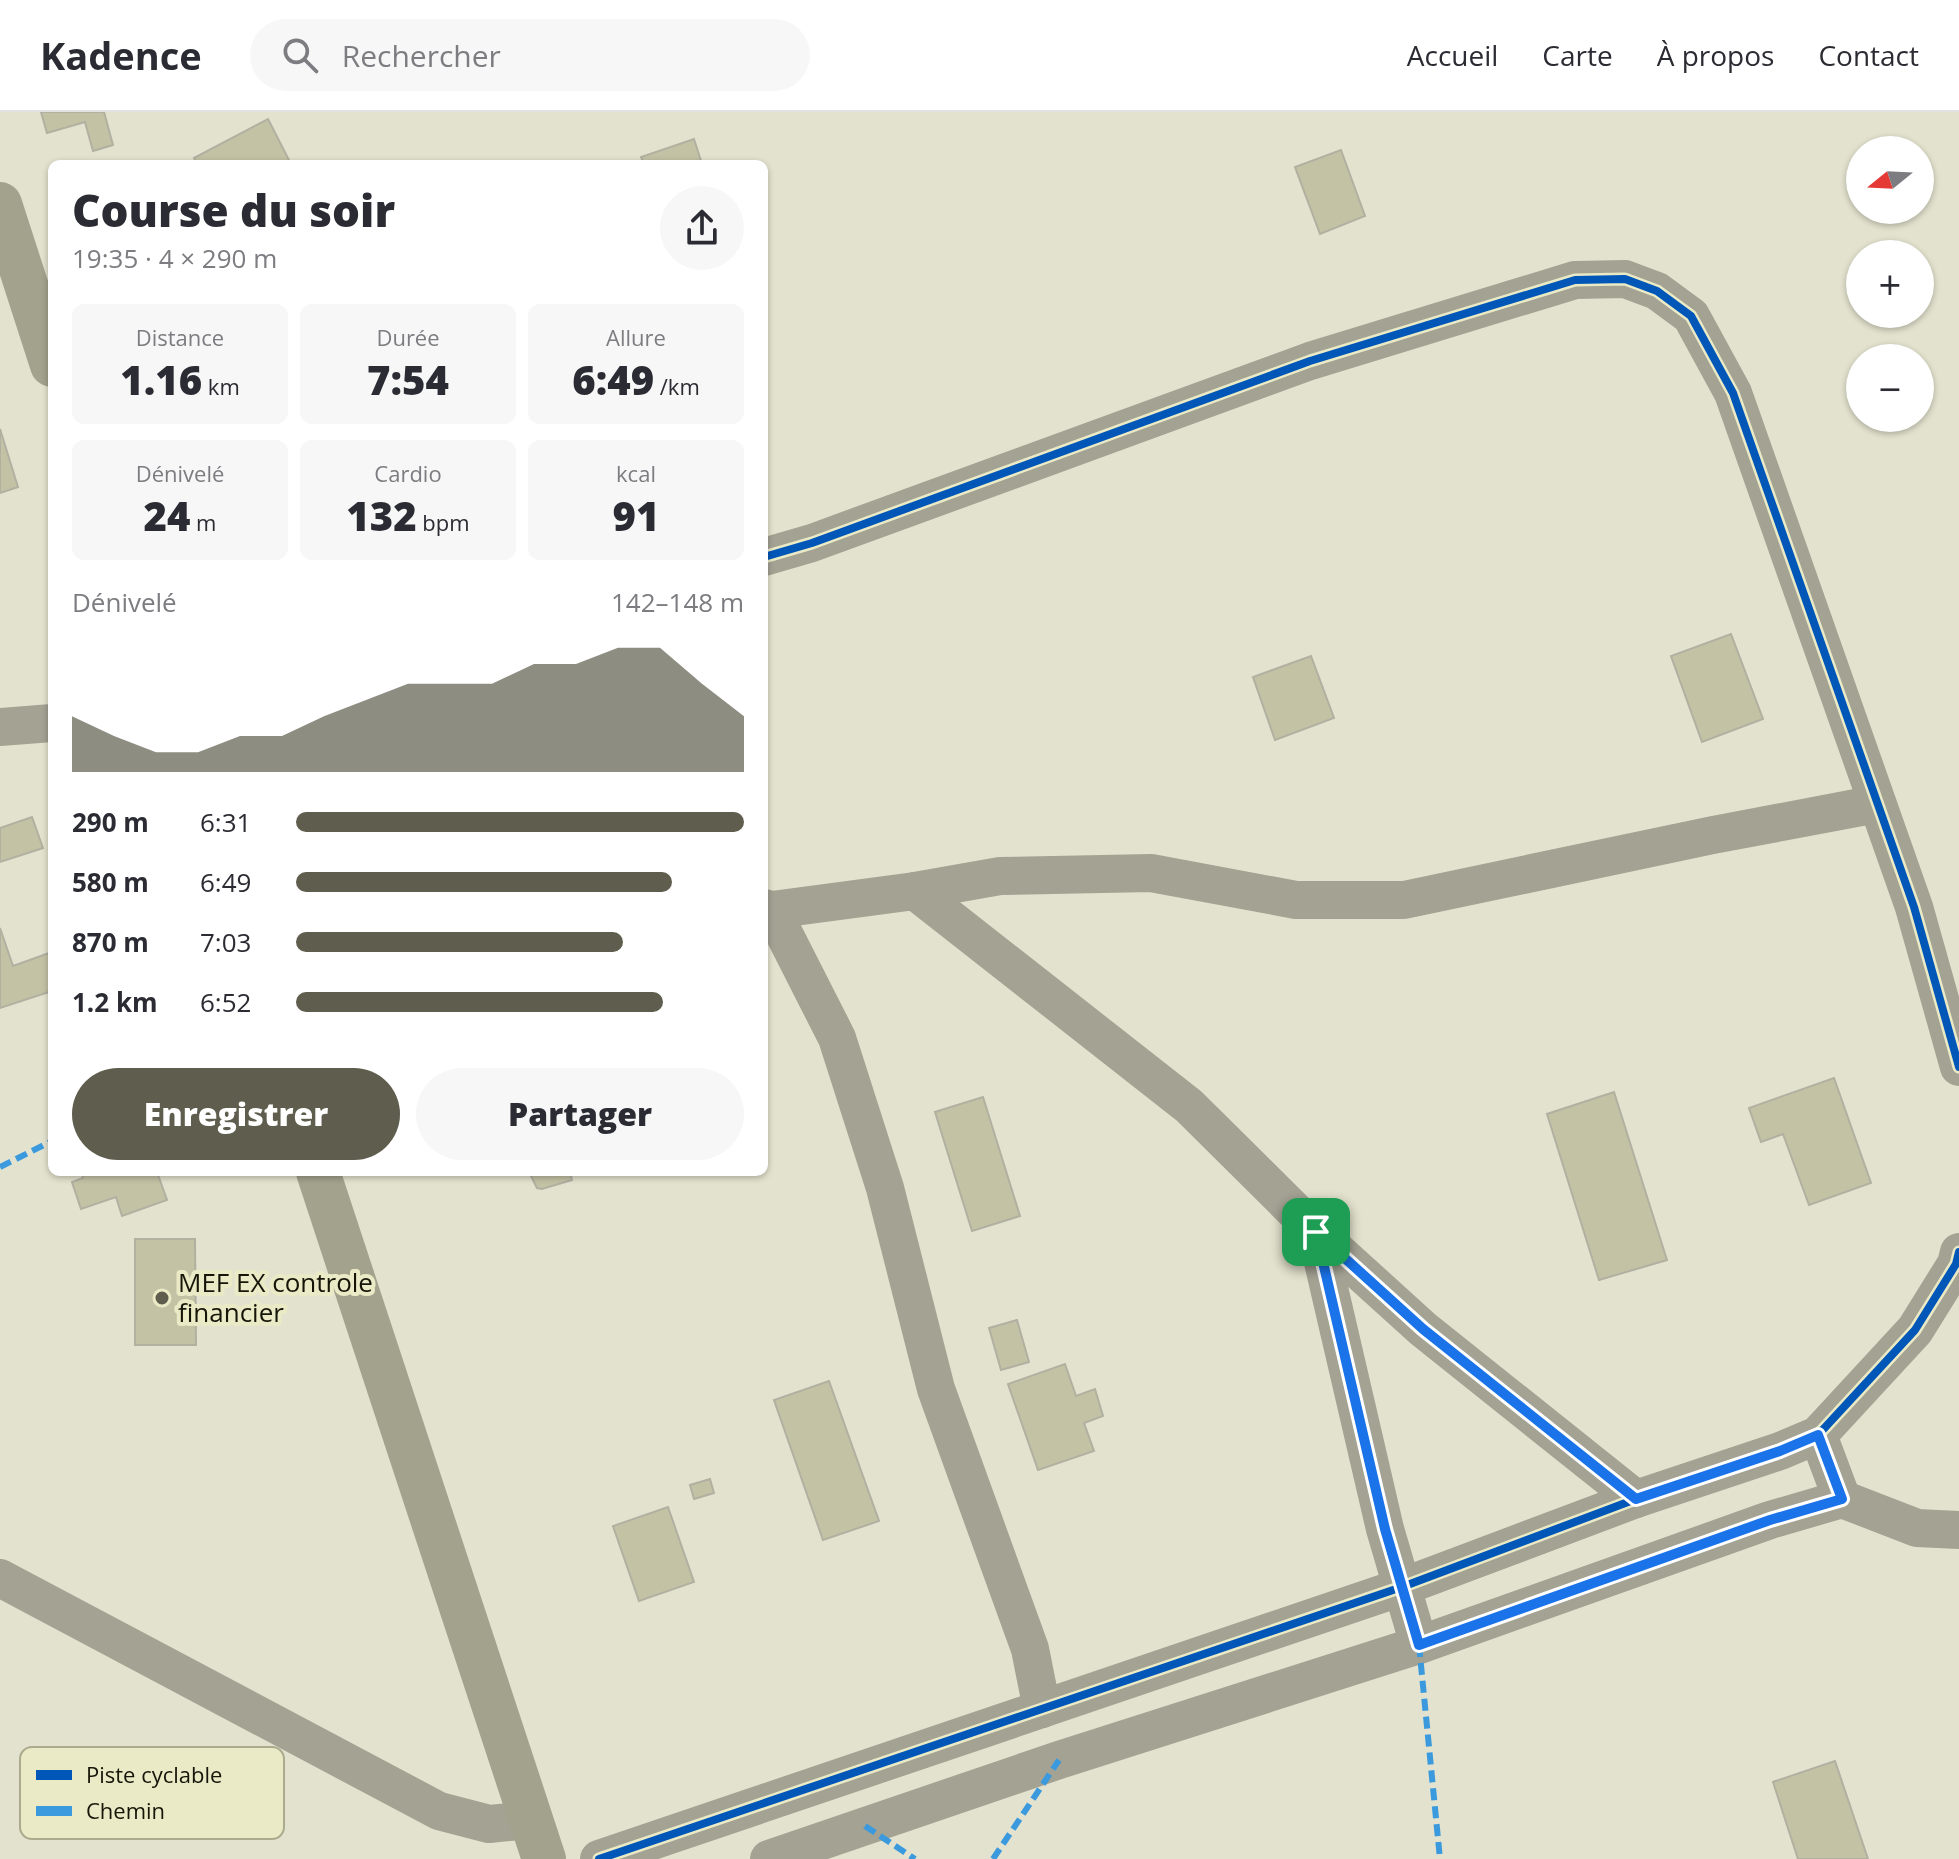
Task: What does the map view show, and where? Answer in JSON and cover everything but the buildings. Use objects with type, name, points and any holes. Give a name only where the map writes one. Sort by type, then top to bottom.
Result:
[{"type":"main road","points":[[0,204],[48,353]]},
{"type":"main road","points":[[319,1176],[538,1840]]},
{"type":"street","points":[[768,556],[812,543],[1310,361],[1575,280],[1625,279],[1657,291],[1691,316],[1733,393],[1914,907],[1959,1067]]},
{"type":"street","points":[[0,727],[48,723]]},
{"type":"street","points":[[1042,1709],[1030,1649],[936,1389],[885,1188],[837,1038],[768,909],[915,891],[1000,876],[1151,873],[1296,900],[1404,900],[1877,804]]},
{"type":"street","points":[[915,891],[1189,1106],[1316,1232],[1423,1329],[1636,1499]]},
{"type":"street","points":[[1316,1232],[1385,1529],[1419,1645]]},
{"type":"street","points":[[599,1859],[1402,1587],[1818,1435],[1915,1330],[1956,1264],[1959,1252]]},
{"type":"street","points":[[1818,1435],[1842,1499]]},
{"type":"street","points":[[769,1859],[1059,1760],[1419,1645],[1770,1520],[1842,1499],[1917,1528],[1959,1530]]},
{"type":"street","points":[[0,1578],[439,1811],[538,1840]]},
{"type":"marked path","points":[[0,1167],[48,1143]]},
{"type":"marked path","points":[[1419,1645],[1440,1859]]},
{"type":"marked path","points":[[993,1859],[1059,1760]]},
{"type":"marked path","points":[[865,1826],[915,1859]]},
{"type":"cycle path","points":[[768,556],[812,543],[1310,361],[1575,280],[1625,279],[1657,291],[1691,316],[1733,393],[1914,907],[1959,1067]]},
{"type":"cycle path","points":[[599,1859],[1402,1587],[1818,1435],[1915,1330],[1956,1264],[1959,1252]]},
{"type":"place","name":"MEF EX controle financier","points":[[162,1298]]},
{"type":"route","points":[[1316,1232],[1423,1329],[1636,1499],[1780,1451],[1818,1435],[1842,1499],[1770,1520],[1419,1645],[1385,1529],[1316,1232]]}]
